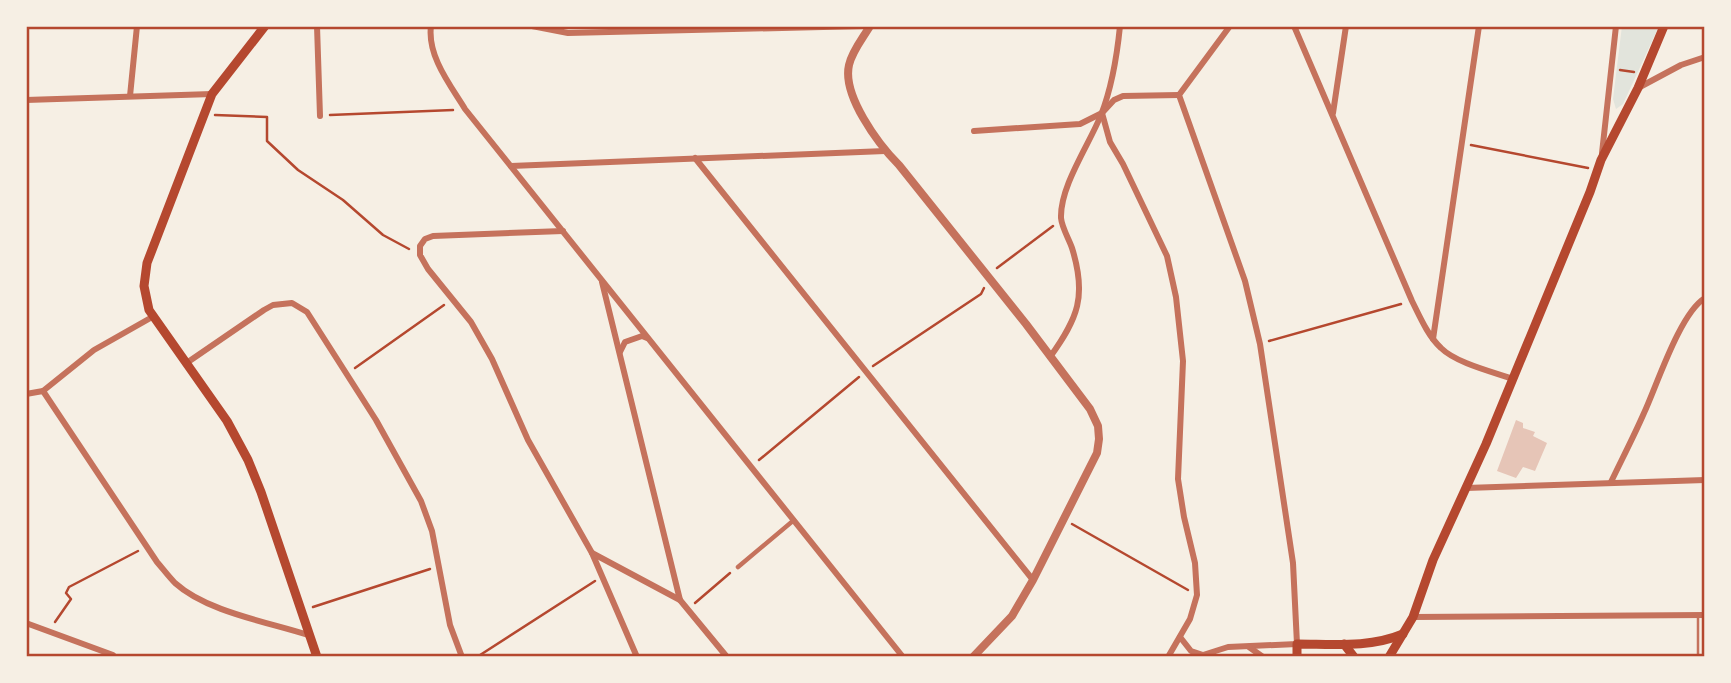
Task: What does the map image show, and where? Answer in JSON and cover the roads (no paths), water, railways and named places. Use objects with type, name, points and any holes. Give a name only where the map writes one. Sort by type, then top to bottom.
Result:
[{"type":"main road","points":[[265,26],[212,94],[144,272],[149,310],[227,421],[248,460],[317,657]]},
{"type":"main road","points":[[1389,657],[1413,617],[1433,560],[1513,379],[1600,165],[1639,89],[1664,26]]},
{"type":"main road","points":[[1297,657],[1297,644],[1385,642],[1402,635]]},
{"type":"main road","points":[[1344,644],[1354,657]]},
{"type":"street","points":[[130,96],[137,26]]},
{"type":"street","points":[[317,26],[320,116]]},
{"type":"street","points":[[431,26],[435,53],[442,72],[465,109],[903,657]]},
{"type":"street","points":[[532,26],[568,33],[864,26]]},
{"type":"street","points":[[870,26],[852,56],[848,74],[848,85],[860,110],[886,151],[1051,357],[1090,409],[1098,426],[1097,453],[1033,580],[1012,617],[973,657]]},
{"type":"street","points":[[1051,357],[1069,331],[1076,315],[1079,296],[1072,250],[1061,219],[1069,183],[1102,113],[1117,54],[1120,26]]},
{"type":"street","points":[[1179,95],[1230,26]]},
{"type":"street","points":[[1294,26],[1412,301],[1433,339],[1443,351],[1458,359],[1513,379]]},
{"type":"street","points":[[1333,115],[1346,26]]},
{"type":"street","points":[[1433,339],[1479,26]]},
{"type":"street","points":[[1600,165],[1616,26]]},
{"type":"street","points":[[1639,89],[1663,74],[1705,57]]},
{"type":"street","points":[[26,100],[212,94]]},
{"type":"street","points":[[974,131],[1080,124],[1102,113],[1114,100],[1123,96],[1179,95]]},
{"type":"street","points":[[1179,95],[1245,281],[1259,344],[1292,553],[1297,644],[1228,647],[1201,656],[1191,651],[1180,637]]},
{"type":"street","points":[[1102,113],[1110,142],[1167,256],[1176,297],[1183,361],[1178,479],[1195,563],[1196,595],[1190,619],[1168,657]]},
{"type":"street","points":[[511,166],[886,151]]},
{"type":"street","points":[[695,158],[1033,580]]},
{"type":"street","points":[[563,231],[433,236],[425,239],[419,246],[420,255],[471,322],[492,359],[528,440],[592,553],[637,657]]},
{"type":"street","points":[[602,280],[680,600]]},
{"type":"street","points":[[1611,482],[1681,327],[1697,303],[1705,298]]},
{"type":"street","points":[[188,362],[273,305],[292,303],[307,312],[404,467],[421,501],[432,531],[450,625],[462,657]]},
{"type":"street","points":[[26,394],[43,391],[94,350],[154,316]]},
{"type":"street","points":[[620,354],[625,342],[642,336],[649,339]]},
{"type":"street","points":[[43,391],[147,546],[175,583],[197,598],[220,608],[309,635]]},
{"type":"street","points":[[1466,488],[1705,480]]},
{"type":"street","points":[[738,567],[794,520]]},
{"type":"street","points":[[592,553],[680,600],[727,657]]},
{"type":"street","points":[[1413,617],[1701,616]]},
{"type":"street","points":[[26,623],[113,655]]},
{"type":"street","points":[[1247,646],[1263,657]]},
{"type":"lane","points":[[1698,657],[1701,616]]}]
